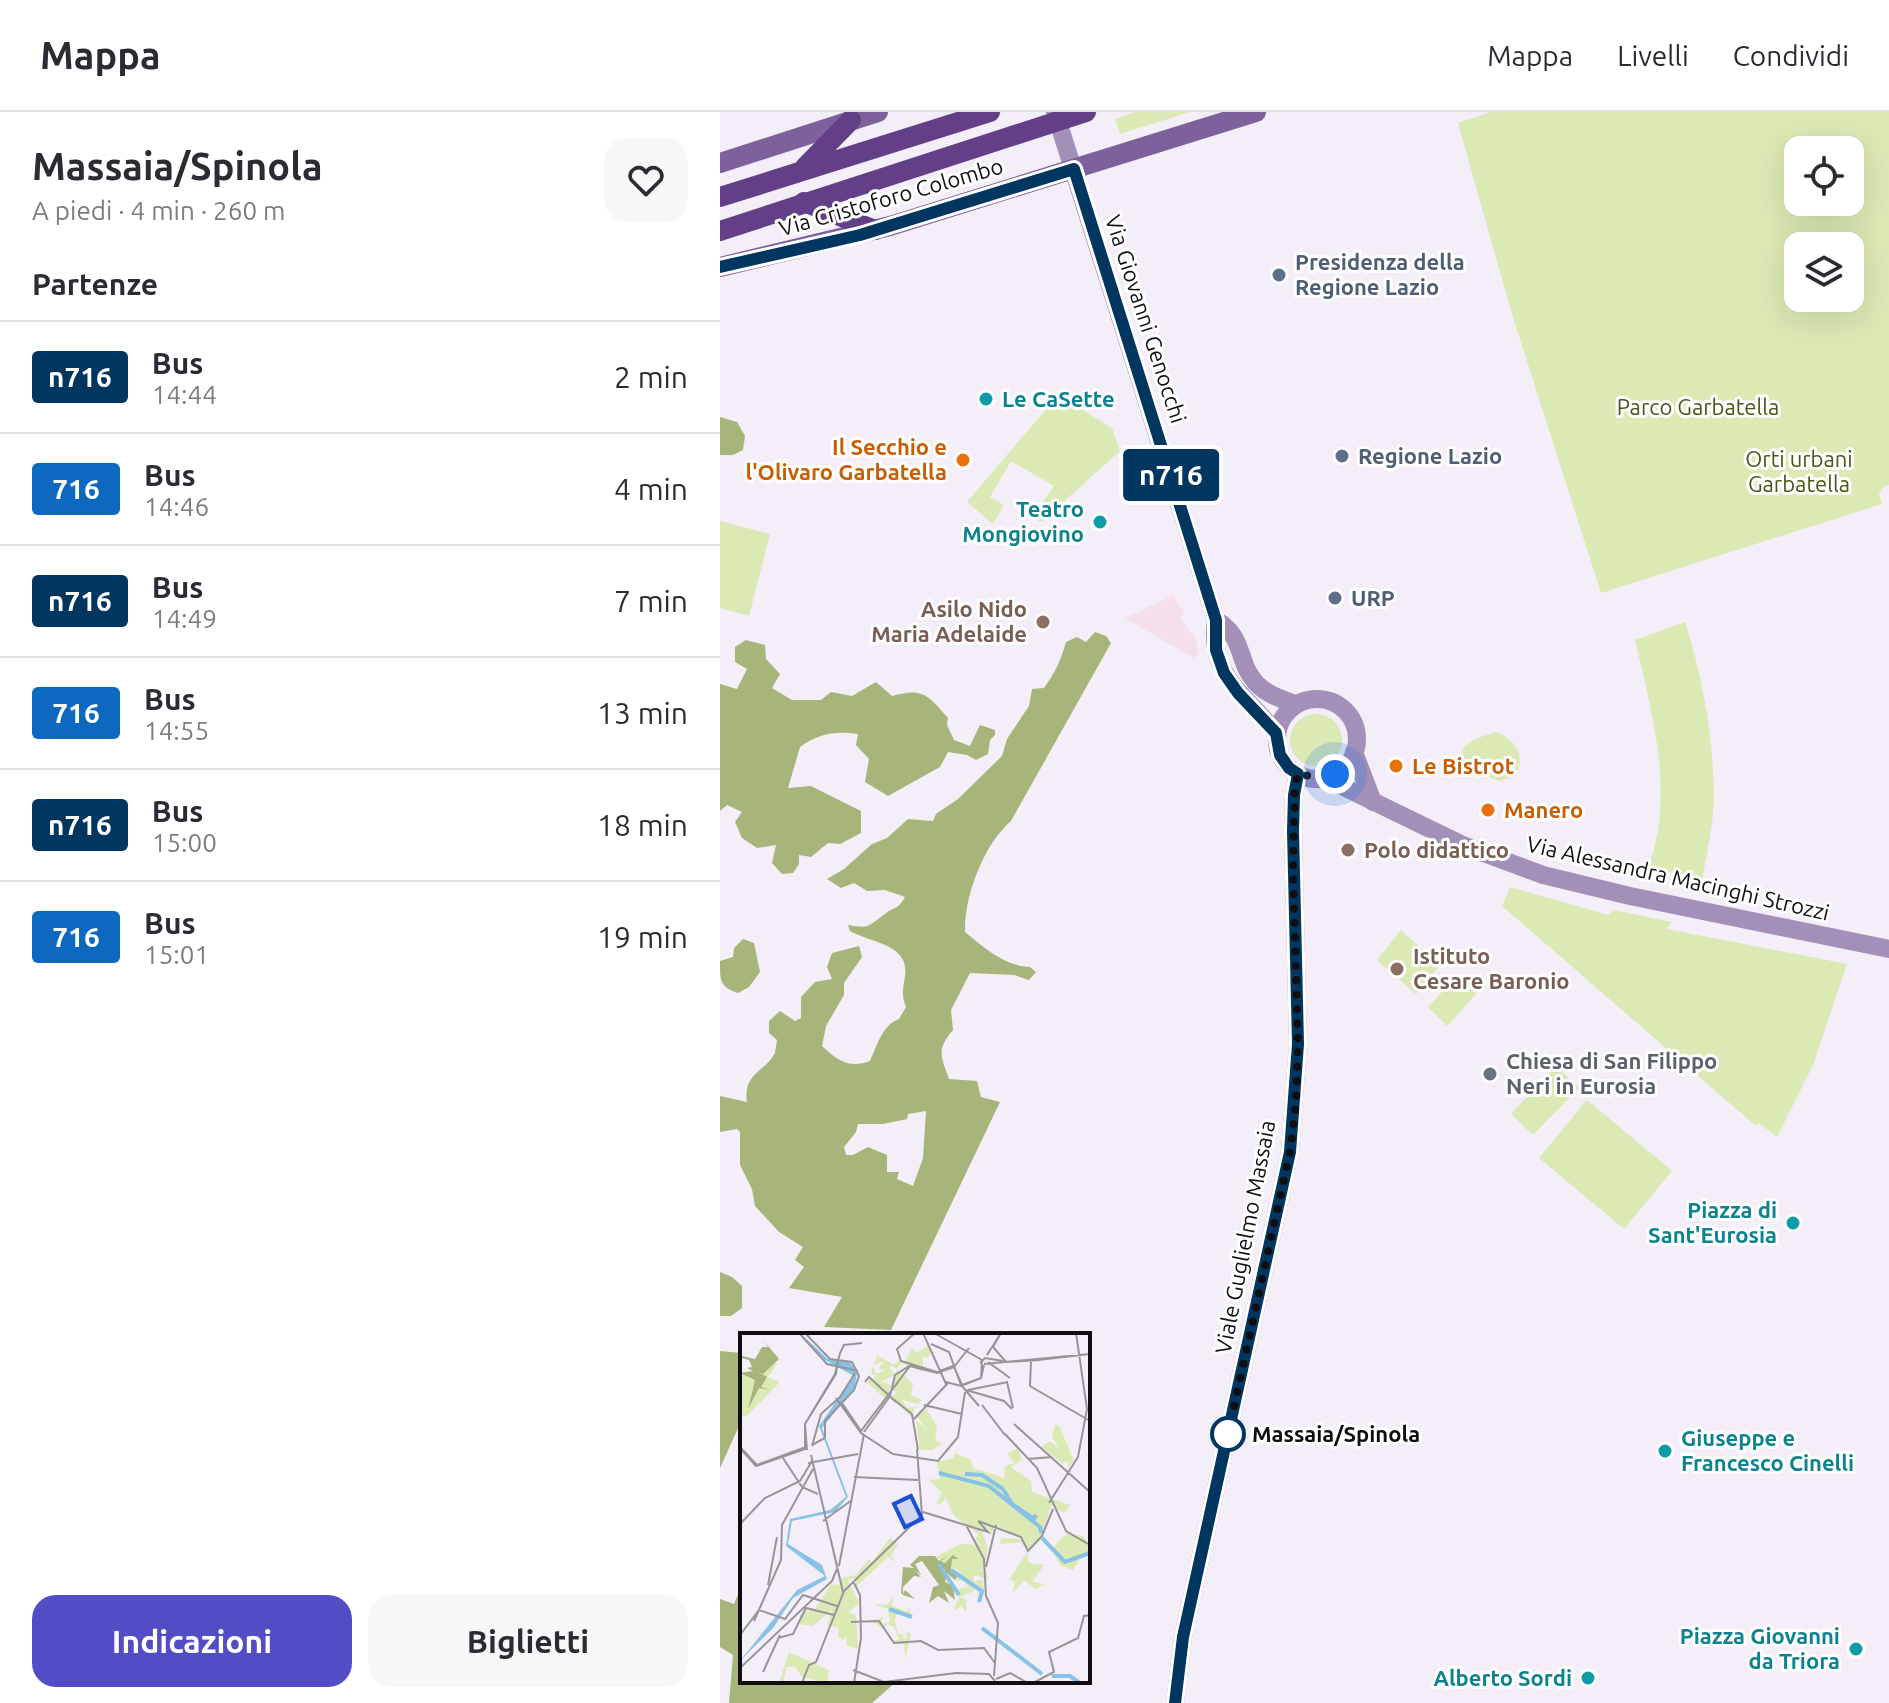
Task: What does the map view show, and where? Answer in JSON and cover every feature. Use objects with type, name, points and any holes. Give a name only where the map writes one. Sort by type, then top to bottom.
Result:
[{"type":"main road","points":[[720,163],[878,112]]},
{"type":"main road","points":[[720,197],[990,112]]},
{"type":"main road","name":"Via Cristoforo Colombo","points":[[720,231],[1056,116],[1086,112]]},
{"type":"main road","name":"Via Cristoforo Colombo","points":[[720,267],[875,230],[1256,112]]},
{"type":"main road","points":[[803,170],[851,120]]},
{"type":"main road","points":[[804,202],[875,230]]},
{"type":"street","points":[[1056,116],[1074,169]]},
{"type":"street","name":"Via Giovanni Genocchi","points":[[1074,169],[1216,620]]},
{"type":"street","points":[[1216,620],[1234,635],[1247,669],[1257,684],[1295,704]]},
{"type":"street","points":[[1216,620],[1216,650],[1224,673],[1238,693],[1276,733],[1280,755],[1289,768],[1298,774],[1325,778],[1341,771],[1354,752]]},
{"type":"street","points":[[1276,733],[1286,713],[1295,704],[1320,699],[1339,705],[1356,727],[1354,752],[1373,802]]},
{"type":"street","name":"Viale Guglielmo Massaia","points":[[1175,1703],[1183,1637],[1290,1152],[1298,1044],[1293,831],[1298,774]]},
{"type":"street","name":"Via Alessandra Macinghi Strozzi","points":[[1325,778],[1479,853],[1543,875],[1642,899],[1889,949]]},
{"type":"shaded area","points":[[1174,595],[1184,614],[1180,617],[1194,634],[1199,654],[1193,658],[1125,618]]},
{"type":"green space","points":[[1136,112],[1190,112],[1120,134],[1115,119]]},
{"type":"green space","name":"Parco Garbatella","points":[[1491,112],[1889,112],[1889,485],[1884,486],[1879,494],[1882,504],[1601,593],[1511,311],[1458,123]]},
{"type":"green space","points":[[1058,395],[1112,428],[1120,451],[1041,522],[1032,517],[1054,486],[1011,461],[990,497],[1004,505],[993,524],[967,502]]},
{"type":"green space","points":[[720,417],[737,422],[745,436],[743,450],[733,455],[720,455]]},
{"type":"green space","points":[[720,521],[770,534],[749,616],[720,608]]},
{"type":"green space","points":[[1685,622],[1697,664],[1712,750],[1713,815],[1702,880],[1649,867],[1658,830],[1661,782],[1656,734],[1635,640]]},
{"type":"green space","points":[[1095,632],[1106,636],[1111,643],[1011,821],[984,857],[968,903],[965,932],[995,955],[1036,972],[1029,980],[1014,975],[970,973],[951,1010],[953,1030],[942,1048],[949,1079],[977,1081],[981,1097],[1000,1102],[891,1330],[824,1327],[842,1297],[789,1288],[804,1267],[795,1260],[803,1247],[779,1232],[755,1206],[752,1189],[740,1165],[740,1132],[737,1129],[720,1132],[720,1096],[747,1102],[751,1079],[775,1053],[777,1040],[769,1033],[769,1021],[780,1011],[795,1021],[801,1018],[801,997],[815,982],[832,979],[827,967],[832,953],[859,946],[862,957],[844,983],[844,995],[826,1026],[822,1046],[844,1062],[856,1064],[870,1061],[884,1031],[899,1019],[906,1007],[903,995],[905,965],[895,951],[850,931],[848,925],[868,926],[898,907],[905,897],[885,890],[867,891],[854,883],[841,888],[827,879],[844,869],[872,844],[887,838],[908,819],[933,821],[936,814],[958,799],[1002,756],[1007,739],[1029,706],[1032,689],[1044,688],[1066,642],[1077,637],[1086,642]],"holes":[[[926,1111],[923,1158],[913,1186],[897,1179],[899,1172],[887,1172],[887,1155],[868,1147],[846,1155],[844,1147],[856,1132],[858,1124],[883,1124]]]},
{"type":"green space","points":[[746,640],[765,645],[766,659],[780,674],[772,688],[792,700],[821,700],[831,692],[852,696],[876,682],[892,696],[918,693],[930,699],[948,718],[947,725],[954,740],[970,746],[980,725],[995,730],[988,754],[976,760],[948,752],[940,767],[888,796],[865,782],[869,759],[856,745],[858,734],[828,734],[807,742],[800,747],[788,788],[811,786],[861,811],[861,833],[840,844],[828,843],[811,857],[799,855],[799,864],[793,873],[782,874],[772,863],[776,845],[757,848],[742,838],[735,822],[742,812],[727,805],[720,811],[720,684],[737,689],[747,669],[735,662],[735,647]]},
{"type":"green space","points":[[1316,714],[1334,722],[1342,740],[1334,758],[1316,766],[1298,758],[1290,740],[1298,722]]},
{"type":"green space","points":[[1495,732],[1512,742],[1520,756],[1517,771],[1500,781],[1474,772],[1460,758],[1464,747],[1475,739]]},
{"type":"green space","points":[[1510,887],[1609,915],[1614,910],[1672,922],[1667,929],[1847,964],[1813,1065],[1777,1137],[1759,1123],[1756,1126],[1502,906]]},
{"type":"green space","points":[[1401,930],[1440,965],[1416,994],[1377,960]]},
{"type":"green space","points":[[743,939],[754,943],[760,972],[749,987],[738,993],[722,982],[720,961],[733,957],[734,948]]},
{"type":"green space","points":[[1457,976],[1476,994],[1447,1026],[1428,1007]]},
{"type":"green space","points":[[1556,1066],[1579,1088],[1533,1135],[1511,1114]]},
{"type":"green space","points":[[1587,1100],[1672,1171],[1624,1229],[1539,1158]]},
{"type":"green space","points":[[720,1272],[742,1286],[742,1308],[731,1316],[720,1316]]},
{"type":"green space","points":[[720,1351],[740,1353],[740,1426],[720,1468]]},
{"type":"green space","points":[[740,1590],[740,1683],[895,1683],[872,1703],[729,1703],[733,1655],[720,1647],[720,1599],[734,1604]]},
{"type":"bus line","name":"n716","points":[[720,267],[860,235],[1074,169],[1216,620],[1216,650],[1224,673],[1238,693],[1276,733],[1280,755],[1289,768],[1298,774],[1293,831],[1298,1044],[1290,1152],[1203,1541],[1183,1637],[1175,1703]]},
{"type":"place","name":"Presidenza della Regione Lazio","points":[[1279,275]]},
{"type":"place","name":"Le CaSette","points":[[986,399]]},
{"type":"place","name":"Regione Lazio","points":[[1342,456]]},
{"type":"place","name":"Il Secchio e l'Olivaro Garbatella","points":[[963,460]]},
{"type":"place","name":"Teatro Mongiovino","points":[[1100,522]]},
{"type":"place","name":"URP","points":[[1335,598]]},
{"type":"place","name":"Asilo Nido Maria Adelaide","points":[[1043,622]]},
{"type":"place","name":"Le Bistrot","points":[[1396,766]]},
{"type":"place","name":"Manero","points":[[1488,810]]},
{"type":"place","name":"Polo didattico","points":[[1348,850]]},
{"type":"place","name":"Istituto Cesare Baronio","points":[[1397,969]]},
{"type":"place","name":"Chiesa di San Filippo Neri in Eurosia","points":[[1490,1074]]},
{"type":"place","name":"Piazza di Sant'Eurosia","points":[[1793,1223]]},
{"type":"place","name":"Massaia/Spinola","points":[[1228,1434]]},
{"type":"place","name":"Giuseppe e Francesco Cinelli","points":[[1665,1451]]},
{"type":"place","name":"Piazza Giovanni da Triora","points":[[1856,1649]]},
{"type":"place","name":"Alberto Sordi","points":[[1588,1678]]},
{"type":"route","points":[[1228,1434],[1290,1152],[1296,1103],[1295,786],[1298,774],[1322,778],[1335,774]]},
{"type":"park label","name":"Orti urbani Garbatella","points":[[1799,472]]}]
